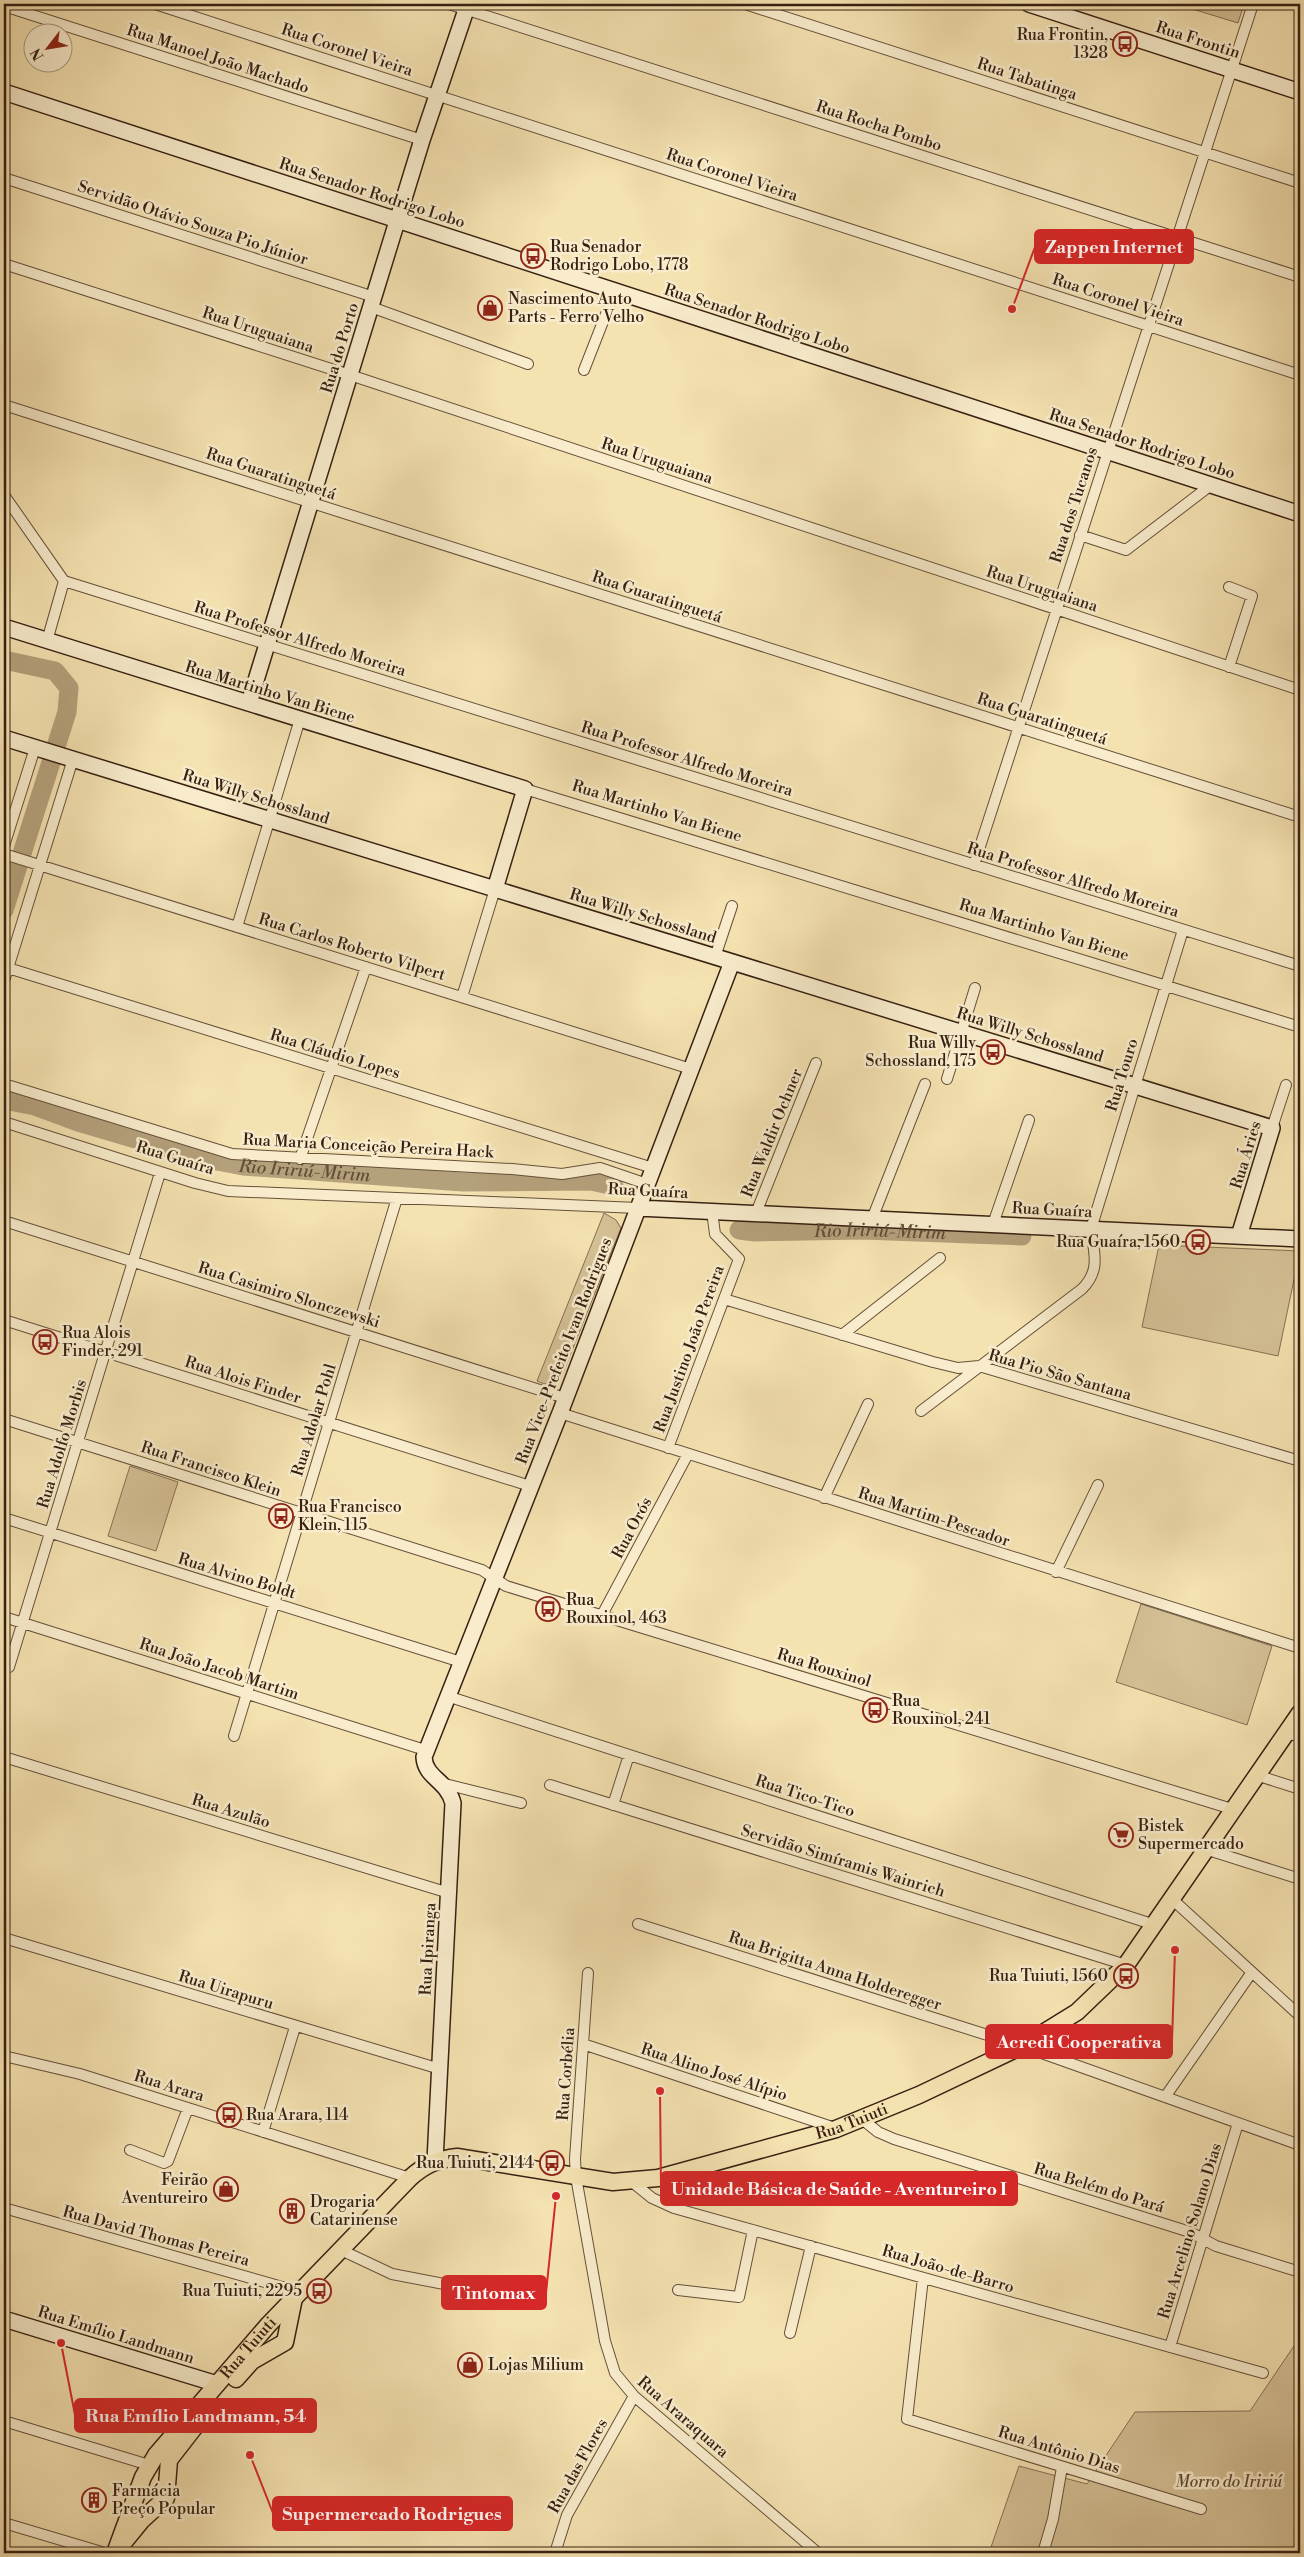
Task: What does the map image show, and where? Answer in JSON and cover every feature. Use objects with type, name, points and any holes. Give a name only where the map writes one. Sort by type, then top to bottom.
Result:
[{"type":"main road","name":"Rua Tuiuti","points":[[115,2553],[137,2491],[149,2465],[269,2324],[410,2178],[435,2161],[457,2157],[576,2177],[630,2181],[672,2174],[836,2129],[919,2095],[1022,2046],[1078,2012],[1126,1965],[1256,1775],[1294,1735],[1300,1713]]},
{"type":"main road","name":"Rua Tuiuti","points":[[115,2553],[142,2520],[163,2503],[168,2492],[167,2470],[174,2451],[246,2367],[260,2356],[281,2346],[288,2337],[297,2295]]},
{"type":"main road","points":[[269,2324],[281,2328],[288,2337]]},
{"type":"main road","points":[[137,2491],[149,2502],[163,2503]]},
{"type":"street","name":"Rua Coronel Vieira","points":[[155,4],[1300,375]]},
{"type":"street","name":"Rua Rocha Pombo","points":[[449,4],[467,6],[1300,276]]},
{"type":"street","name":"Rua Tabatinga","points":[[745,4],[1300,183]]},
{"type":"street","name":"Rua Frontin","points":[[1028,4],[1300,92]]},
{"type":"street","name":"Rua dos Tucanos","points":[[974,865],[1253,4]]},
{"type":"street","name":"Rua Manoel João Machado","points":[[4,6],[422,140]]},
{"type":"street","name":"Rua do Porto","points":[[249,704],[397,220],[467,6]]},
{"type":"street","name":"Rua Senador Rodrigo Lobo","points":[[4,92],[1300,514]]},
{"type":"street","name":"Servidão Otávio Souza Pio Júnior","points":[[4,178],[372,302],[528,364]]},
{"type":"street","name":"Rua Uruguaiana","points":[[4,264],[350,375],[1300,690]]},
{"type":"street","points":[[584,370],[615,291]]},
{"type":"street","name":"Rua Guaratinguetá","points":[[4,405],[1300,817]]},
{"type":"street","points":[[1080,535],[1126,550],[1211,486]]},
{"type":"street","points":[[4,495],[64,581],[47,641]]},
{"type":"street","name":"Rua Professor Alfredo Moreira","points":[[64,581],[1300,966]]},
{"type":"street","points":[[1229,587],[1252,596],[1229,667]]},
{"type":"street","name":"Rua Martinho Van Biene","points":[[4,628],[1300,1027]]},
{"type":"street","points":[[236,927],[300,720]]},
{"type":"street","name":"Rua Willy Schossland","points":[[4,738],[1272,1128]]},
{"type":"street","points":[[4,846],[39,749]]},
{"type":"street","points":[[4,981],[40,865],[67,757]]},
{"type":"street","points":[[462,997],[525,789]]},
{"type":"street","name":"Rua Carlos Roberto Vilpert","points":[[6,855],[691,1069]]},
{"type":"street","points":[[715,956],[732,906]]},
{"type":"street","name":"Rua Touro","points":[[1091,1229],[1183,930]]},
{"type":"street","name":"Rua Vice-Prefeito Ivan Rodrigues","points":[[425,1750],[560,1413],[732,962]]},
{"type":"street","points":[[300,1159],[366,967]]},
{"type":"street","name":"Rua Cláudio Lopes","points":[[8,968],[653,1168]]},
{"type":"street","points":[[947,1079],[975,988]]},
{"type":"street","name":"Rua Waldir Ochner","points":[[756,1213],[816,1063]]},
{"type":"street","name":"Rua Maria Conceição Pereira Hack","points":[[4,1084],[232,1154],[512,1169],[562,1174],[600,1168],[647,1184]]},
{"type":"street","points":[[872,1219],[925,1084]]},
{"type":"street","name":"Rua Áries","points":[[1239,1236],[1286,1084]]},
{"type":"street","points":[[993,1224],[1029,1120]]},
{"type":"street","name":"Rua Guaíra","points":[[4,1122],[160,1173],[228,1191],[712,1211],[1300,1239]]},
{"type":"street","name":"Rua Adolfo Morbis","points":[[10,1667],[160,1173]]},
{"type":"street","name":"Rua Adolar Pohl","points":[[234,1736],[397,1198]]},
{"type":"street","name":"Rua Justino João Pereira","points":[[668,1448],[739,1259],[715,1234],[712,1211]]},
{"type":"street","name":"Rua Casimiro Slonczewski","points":[[4,1221],[565,1398]]},
{"type":"street","points":[[921,1410],[1088,1283],[1095,1268],[1091,1229]]},
{"type":"street","points":[[842,1334],[940,1258]]},
{"type":"street","name":"Rua Pio São Santana","points":[[724,1299],[946,1365],[958,1368],[980,1366],[1300,1461]]},
{"type":"street","name":"Rua Alois Finder","points":[[4,1320],[530,1486]]},
{"type":"street","points":[[824,1498],[868,1404]]},
{"type":"street","name":"Rua Martim-Pescador","points":[[560,1413],[1300,1648]]},
{"type":"street","name":"Rua Francisco Klein","points":[[4,1420],[482,1570],[494,1577]]},
{"type":"street","name":"Rua Orós","points":[[602,1615],[688,1454]]},
{"type":"street","points":[[1056,1572],[1098,1485]]},
{"type":"street","name":"Rua Alvino Boldt","points":[[4,1518],[461,1662]]},
{"type":"street","name":"Rua Rouxinol","points":[[494,1577],[506,1586],[1232,1809]]},
{"type":"street","name":"Rua João Jacob Martim","points":[[4,1617],[425,1750]]},
{"type":"street","name":"Rua Tico-Tico","points":[[447,1696],[1155,1925]]},
{"type":"street","points":[[425,1750],[424,1763],[427,1770],[445,1784],[521,1803]]},
{"type":"street","points":[[613,1805],[629,1755]]},
{"type":"street","name":"Rua Azulão","points":[[4,1757],[449,1893]]},
{"type":"street","points":[[1256,1775],[1300,1789]]},
{"type":"street","name":"Rua Ipiranga","points":[[435,2161],[453,1803],[445,1784]]},
{"type":"street","name":"Servidão Simíramis Wainrich","points":[[550,1785],[1126,1965]]},
{"type":"street","points":[[1205,1849],[1300,1878]]},
{"type":"street","points":[[1172,1899],[1300,2016]]},
{"type":"street","name":"Rua Brigitta Anna Holderegger","points":[[638,1924],[1022,2046],[1300,2145]]},
{"type":"street","name":"Rua Uirapuru","points":[[4,1938],[295,2027],[440,2069]]},
{"type":"street","points":[[1165,2097],[1252,1972]]},
{"type":"street","name":"Rua Corbélia","points":[[576,2177],[575,2160],[588,1973]]},
{"type":"street","points":[[263,2132],[295,2027]]},
{"type":"street","name":"Rua Alino José Alípio","points":[[583,2044],[836,2129]]},
{"type":"street","name":"Rua Arara","points":[[4,2056],[62,2069],[410,2178]]},
{"type":"street","points":[[130,2150],[164,2163],[168,2161],[188,2108]]},
{"type":"street","name":"Rua Belém do Pará","points":[[862,2119],[878,2132],[894,2139],[1204,2238],[1216,2246],[1300,2272]]},
{"type":"street","name":"Rua Arcelino Solano Dias","points":[[1170,2348],[1238,2123]]},
{"type":"street","name":"Rua Araraquara","points":[[576,2177],[604,2341],[615,2373],[634,2396],[818,2553]]},
{"type":"street","name":"Rua João-de-Barro","points":[[630,2181],[664,2204],[1263,2373]]},
{"type":"street","name":"Rua David Thomas Pereira","points":[[4,2208],[297,2295]]},
{"type":"street","points":[[678,2290],[739,2297],[753,2230]]},
{"type":"street","points":[[790,2333],[811,2246]]},
{"type":"street","points":[[341,2250],[392,2274],[496,2294]]},
{"type":"street","name":"Rua Antônio Dias","points":[[923,2278],[907,2419],[1201,2510]]},
{"type":"street","name":"Rua Emílio Landmann","points":[[4,2319],[217,2384]]},
{"type":"street","name":"Rua das Flores","points":[[554,2553],[567,2515],[634,2396]]},
{"type":"street","points":[[4,2421],[149,2465]]},
{"type":"street","points":[[1043,2553],[1053,2519],[1062,2466]]},
{"type":"street","points":[[4,2523],[105,2553]]},
{"type":"green space","points":[[1176,4],[1244,4],[1238,23]]},
{"type":"green space","points":[[604,1213],[616,1220],[621,1228],[561,1378],[553,1383],[540,1383],[537,1381]]},
{"type":"green space","points":[[1159,1245],[1300,1251],[1278,1356],[1142,1327]]},
{"type":"green space","points":[[130,1466],[178,1482],[156,1551],[108,1536]]},
{"type":"green space","points":[[1141,1604],[1272,1646],[1247,1725],[1116,1682]]},
{"type":"green space","name":"Morro do Iririú","points":[[1300,2337],[1300,2553],[989,2553],[1019,2466],[1087,2484],[1135,2412],[1250,2411]]},
{"type":"waterway","name":"Rio Iririú-Mirim","points":[[4,660],[55,671],[69,688],[67,712],[4,910]]},
{"type":"waterway","name":"Rio Iririú-Mirim","points":[[4,1100],[35,1106],[81,1123],[196,1157],[243,1166],[463,1182],[591,1181],[614,1186]]},
{"type":"waterway","name":"Rio Iririú-Mirim","points":[[739,1230],[755,1232],[863,1230],[1022,1236]]},
{"type":"place","name":"Rua Frontin, 1328","points":[[1125,44]]},
{"type":"place","name":"Rua Senador Rodrigo Lobo, 1778","points":[[533,256]]},
{"type":"place","name":"Nascimento Auto Parts - Ferro Velho","points":[[490,308]]},
{"type":"place","name":"Zappen Internet","points":[[1012,309]]},
{"type":"place","name":"Rua Willy Schossland, 175","points":[[993,1052]]},
{"type":"place","name":"Rua Guaíra, 1560","points":[[1198,1242]]},
{"type":"place","name":"Rua Alois Finder, 291","points":[[45,1342]]},
{"type":"place","name":"Rua Francisco Klein, 115","points":[[281,1516]]},
{"type":"place","name":"Rua Rouxinol, 463","points":[[548,1609]]},
{"type":"place","name":"Rua Rouxinol, 241","points":[[875,1710]]},
{"type":"place","name":"Bistek Supermercado","points":[[1121,1835]]},
{"type":"place","name":"Acredi Cooperativa","points":[[1175,1950]]},
{"type":"place","name":"Rua Tuiuti, 1560","points":[[1126,1976]]},
{"type":"place","name":"Unidade Básica de Saúde - Aventureiro I","points":[[660,2091]]},
{"type":"place","name":"Rua Arara, 114","points":[[229,2115]]},
{"type":"place","name":"Rua Tuiuti, 2144","points":[[552,2163]]},
{"type":"place","name":"Feirão Aventureiro","points":[[226,2189]]},
{"type":"place","name":"Tintomax","points":[[556,2196]]},
{"type":"place","name":"Drogaria Catarinense","points":[[292,2211]]},
{"type":"place","name":"Rua Tuiuti, 2295","points":[[319,2291]]},
{"type":"place","name":"Rua Emílio Landmann, 54","points":[[61,2343]]},
{"type":"place","name":"Lojas Milium","points":[[470,2365]]},
{"type":"place","name":"Supermercado Rodrigues","points":[[250,2455]]},
{"type":"place","name":"Farmácia Preço Popular","points":[[94,2500]]}]
